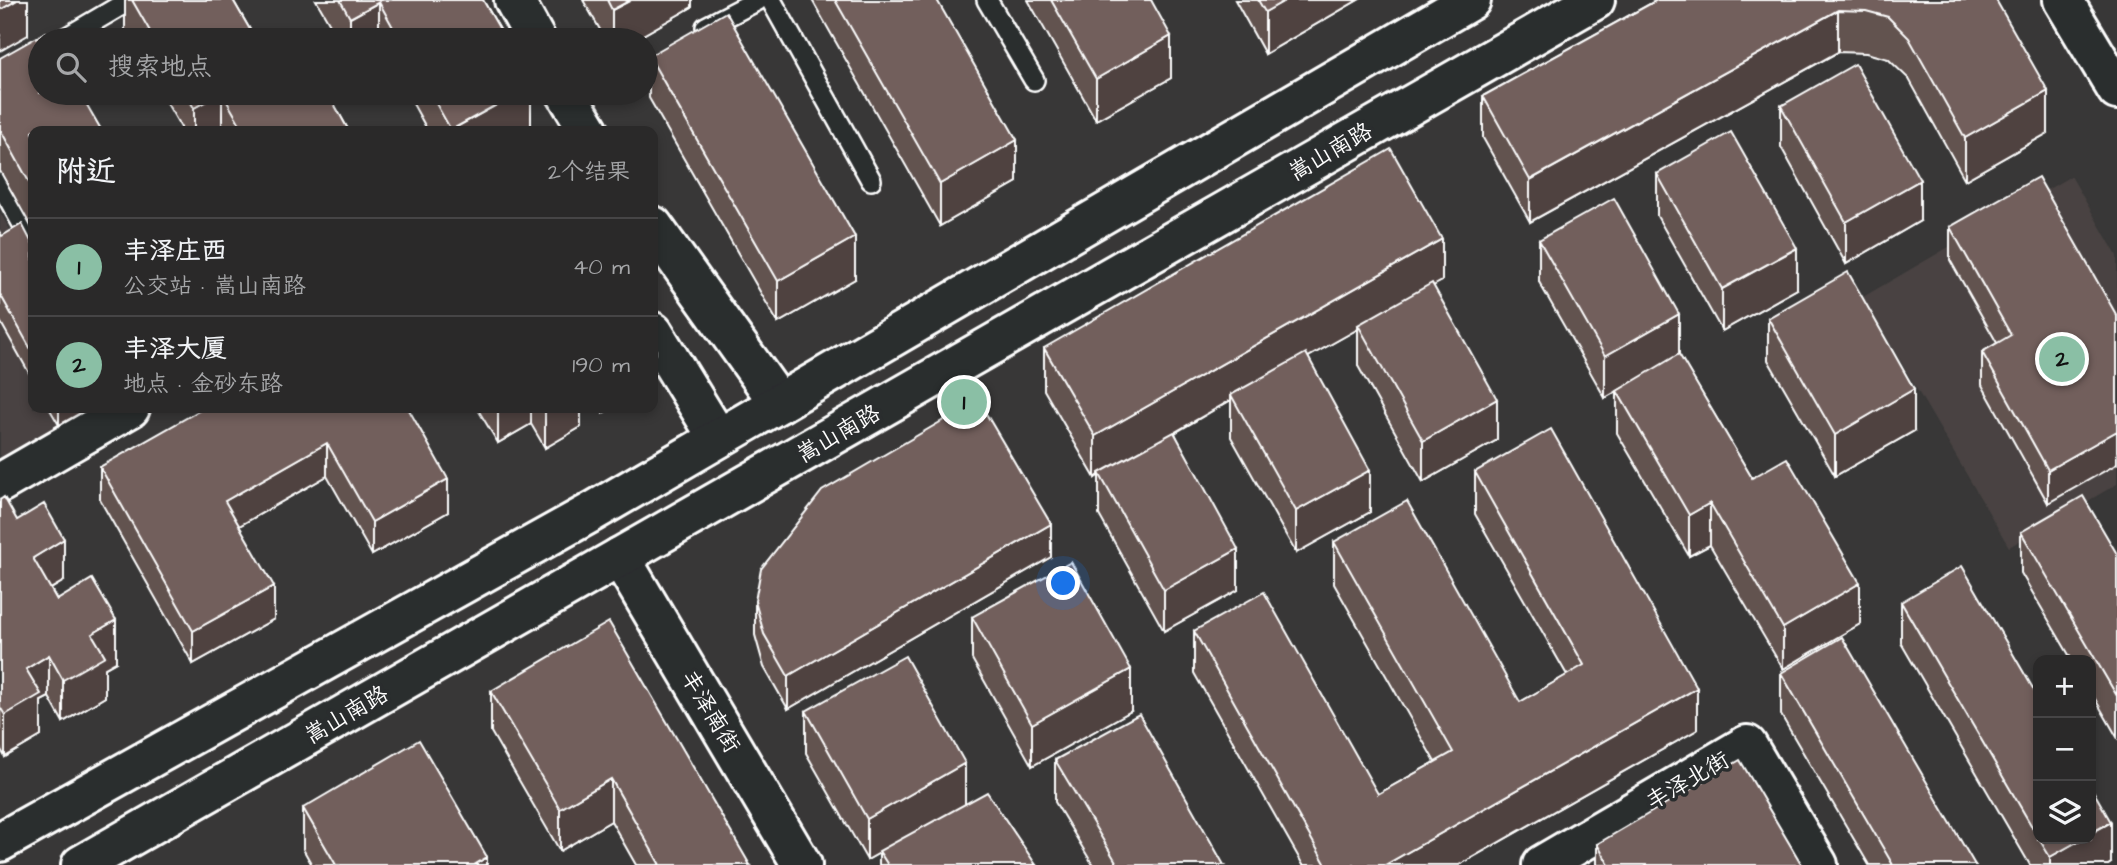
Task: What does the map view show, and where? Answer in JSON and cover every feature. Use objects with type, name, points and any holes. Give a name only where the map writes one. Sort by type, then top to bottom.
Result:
[{"type":"street","points":[[514,0],[530,28]]},
{"type":"street","points":[[0,842],[718,438],[1471,0]]},
{"type":"street","name":"嵩山南路","points":[[81,865],[1595,0]]},
{"type":"street","points":[[2063,0],[2117,90]]},
{"type":"street","points":[[658,233],[779,403]]},
{"type":"street","points":[[658,340],[718,438]]},
{"type":"street","points":[[0,483],[121,413]]},
{"type":"street","name":"丰泽南街","points":[[620,557],[802,865]]},
{"type":"street","name":"丰泽北街","points":[[1542,865],[1747,745],[1818,865]]},
{"type":"lane","points":[[82,28],[130,0]]},
{"type":"lane","points":[[691,36],[758,0]]},
{"type":"lane","points":[[771,0],[871,180]]},
{"type":"lane","points":[[987,0],[1034,80]]},
{"type":"lane","points":[[0,183],[28,233]]},
{"type":"shaded area","points":[[2071,176],[2117,256],[2117,484],[2009,547],[1863,297]]},
{"type":"shaded area","points":[[0,212],[28,263],[28,413],[80,413],[0,458]]},
{"type":"building","points":[[0,0],[17,0],[0,10]]},
{"type":"building","points":[[132,0],[233,0],[249,28],[148,28]]},
{"type":"building","points":[[340,0],[483,0],[499,28],[393,28],[379,2],[350,18]]},
{"type":"building","points":[[607,0],[631,0],[612,10]]},
{"type":"building","points":[[835,0],[937,0],[1017,140],[940,184]]},
{"type":"building","points":[[1051,0],[1151,0],[1171,36],[1096,79]]},
{"type":"building","points":[[1258,0],[1286,0],[1265,12]]},
{"type":"building","points":[[1657,0],[1996,0],[2048,91],[1965,138],[1909,38],[1888,17],[1866,11],[1838,10],[1530,180],[1483,96]]},
{"type":"building","points":[[726,12],[855,237],[778,281],[658,72],[658,51]]},
{"type":"building","points":[[28,42],[28,105],[87,105],[99,126],[28,126],[28,180],[0,129],[0,58]]},
{"type":"building","points":[[1855,64],[1920,180],[1846,222],[1781,106]]},
{"type":"building","points":[[229,105],[335,105],[346,126],[241,126]]},
{"type":"building","points":[[437,105],[496,105],[458,126],[449,126]]},
{"type":"building","points":[[1731,132],[1797,248],[1722,289],[1657,174]]},
{"type":"building","points":[[1391,149],[1442,239],[1095,436],[1044,348]]},
{"type":"building","points":[[2038,177],[2117,316],[2117,431],[2048,470],[1982,352],[2011,335],[1950,227]]},
{"type":"building","points":[[1614,198],[1679,314],[1605,356],[1539,240]]},
{"type":"building","points":[[22,224],[28,235],[28,344],[0,294],[0,233],[2,236]]},
{"type":"building","points":[[1848,272],[1914,389],[1835,435],[1768,318]]},
{"type":"building","points":[[1432,283],[1497,399],[1423,441],[1358,325]]},
{"type":"building","points":[[1306,353],[1370,470],[1296,511],[1231,395]]},
{"type":"building","points":[[1679,354],[1752,478],[1787,458],[1860,583],[1783,628],[1710,503],[1689,515],[1617,391]]},
{"type":"building","points":[[978,400],[1051,524],[788,676],[764,634],[755,601],[761,569],[822,491]]},
{"type":"building","points":[[195,413],[411,413],[448,479],[372,522],[327,443],[225,501],[274,586],[193,631],[100,467]]},
{"type":"building","points":[[1551,429],[1697,688],[1385,865],[1326,865],[1194,631],[1264,592],[1378,794],[1453,752],[1334,542],[1407,501],[1520,702],[1584,665],[1475,472]]},
{"type":"building","points":[[1174,432],[1238,549],[1164,590],[1099,473]]},
{"type":"building","points":[[2083,496],[2117,554],[2117,696],[2096,660],[2096,655],[2093,655],[2021,532]]},
{"type":"building","points":[[4,497],[17,520],[44,504],[64,539],[33,558],[57,600],[92,579],[116,620],[92,634],[105,656],[63,680],[49,655],[26,669],[41,694],[5,715],[0,707],[0,500]]},
{"type":"building","points":[[1071,562],[1131,669],[1032,724],[972,617]]},
{"type":"building","points":[[1962,566],[2033,688],[2033,828],[1901,602]]},
{"type":"building","points":[[609,622],[750,865],[660,865],[611,779],[560,809],[491,691]]},
{"type":"building","points":[[1842,637],[1975,865],[1893,865],[1781,673]]},
{"type":"building","points":[[905,656],[965,763],[867,819],[806,711]]},
{"type":"building","points":[[1139,714],[1224,865],[1118,865],[1055,760]]},
{"type":"building","points":[[419,740],[487,857],[474,865],[336,865],[303,808]]},
{"type":"building","points":[[1740,760],[1802,865],[1609,865],[1597,844]]},
{"type":"building","points":[[987,792],[1036,865],[888,865],[879,851]]},
{"type":"building","points":[[2096,796],[2111,822],[2096,830]]},
{"type":"building","points":[[2042,844],[2073,844],[2050,857]]},
{"type":"place","name":"丰泽大厦","points":[[2062,359]]},
{"type":"place","name":"丰泽庄西","points":[[964,402]]}]
